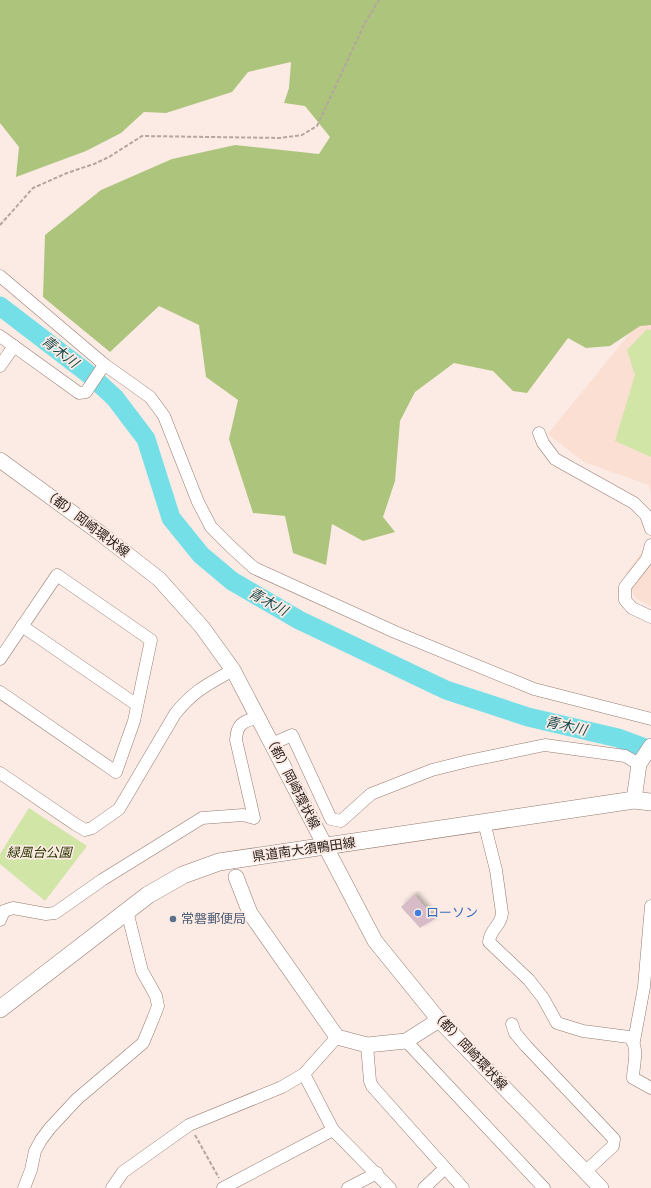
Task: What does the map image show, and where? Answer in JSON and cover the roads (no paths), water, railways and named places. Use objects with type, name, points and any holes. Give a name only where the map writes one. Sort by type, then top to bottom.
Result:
[{"type":"main road","name":"県道南大須鴨田線","points":[[0,1009],[148,895],[183,875],[219,862],[634,800],[651,802]]},
{"type":"street","points":[[0,276],[104,367],[150,397],[164,416],[198,502],[211,527],[254,568],[395,632],[534,689],[651,719]]},
{"type":"street","points":[[0,336],[79,393],[86,392],[104,367]]},
{"type":"street","points":[[0,366],[14,346]]},
{"type":"street","points":[[539,433],[543,443],[555,459],[634,503],[646,515],[651,529]]},
{"type":"street","name":"（都）岡崎環状線","points":[[0,460],[100,533],[159,580],[202,627],[233,670],[374,942],[439,1020],[593,1182]]},
{"type":"street","points":[[651,545],[647,559],[625,587],[625,600],[632,608],[651,617]]},
{"type":"street","points":[[0,659],[57,575],[151,640],[134,721],[116,772],[0,692]]},
{"type":"street","points":[[22,626],[137,705]]},
{"type":"street","points":[[0,773],[85,830],[92,828],[119,809],[175,714],[184,702],[198,690],[233,670]]},
{"type":"street","points":[[0,920],[4,911],[13,908],[46,914],[54,913],[102,880],[202,818],[243,815],[254,818],[236,740],[237,729],[241,724],[258,717]]},
{"type":"street","points":[[272,744],[292,735],[331,819],[341,821],[370,794],[432,770],[545,745],[625,756],[645,756],[634,800]]},
{"type":"street","points":[[484,822],[496,870],[502,913],[501,920],[489,937],[489,942],[529,980],[543,998],[557,1023],[583,1031],[629,1037],[634,1041]]},
{"type":"street","points":[[236,877],[250,913],[337,1037],[367,1045],[406,1041],[439,1020]]},
{"type":"street","points":[[651,906],[644,988],[634,1041],[636,1049],[633,1078],[651,1088]]},
{"type":"street","points":[[24,1188],[41,1140],[77,1099],[143,1042],[158,1006],[156,996],[142,971],[127,911]]},
{"type":"street","points":[[512,1024],[515,1033],[526,1046],[614,1139],[613,1146],[593,1182]]},
{"type":"street","points":[[112,1188],[123,1172],[189,1125],[282,1087],[304,1074],[337,1037]]},
{"type":"street","points":[[406,1041],[544,1188]]},
{"type":"street","points":[[367,1045],[370,1081],[372,1086],[463,1188]]},
{"type":"street","points":[[304,1074],[333,1130],[390,1188]]},
{"type":"street","points":[[223,1188],[333,1130]]},
{"type":"street","points":[[424,1188],[445,1168]]},
{"type":"street","points":[[348,1188],[377,1174]]},
{"type":"waterway","name":"青木川","points":[[0,306],[90,375],[115,398],[146,439],[171,518],[201,555],[232,581],[299,620],[446,690],[528,717],[618,738],[651,750]]},
{"type":"place","name":"ローソン","points":[[418,913]]},
{"type":"place","name":"常磐郵便局","points":[[173,919]]},
{"type":"park label","name":"緑風台公園","points":[[39,853]]}]
